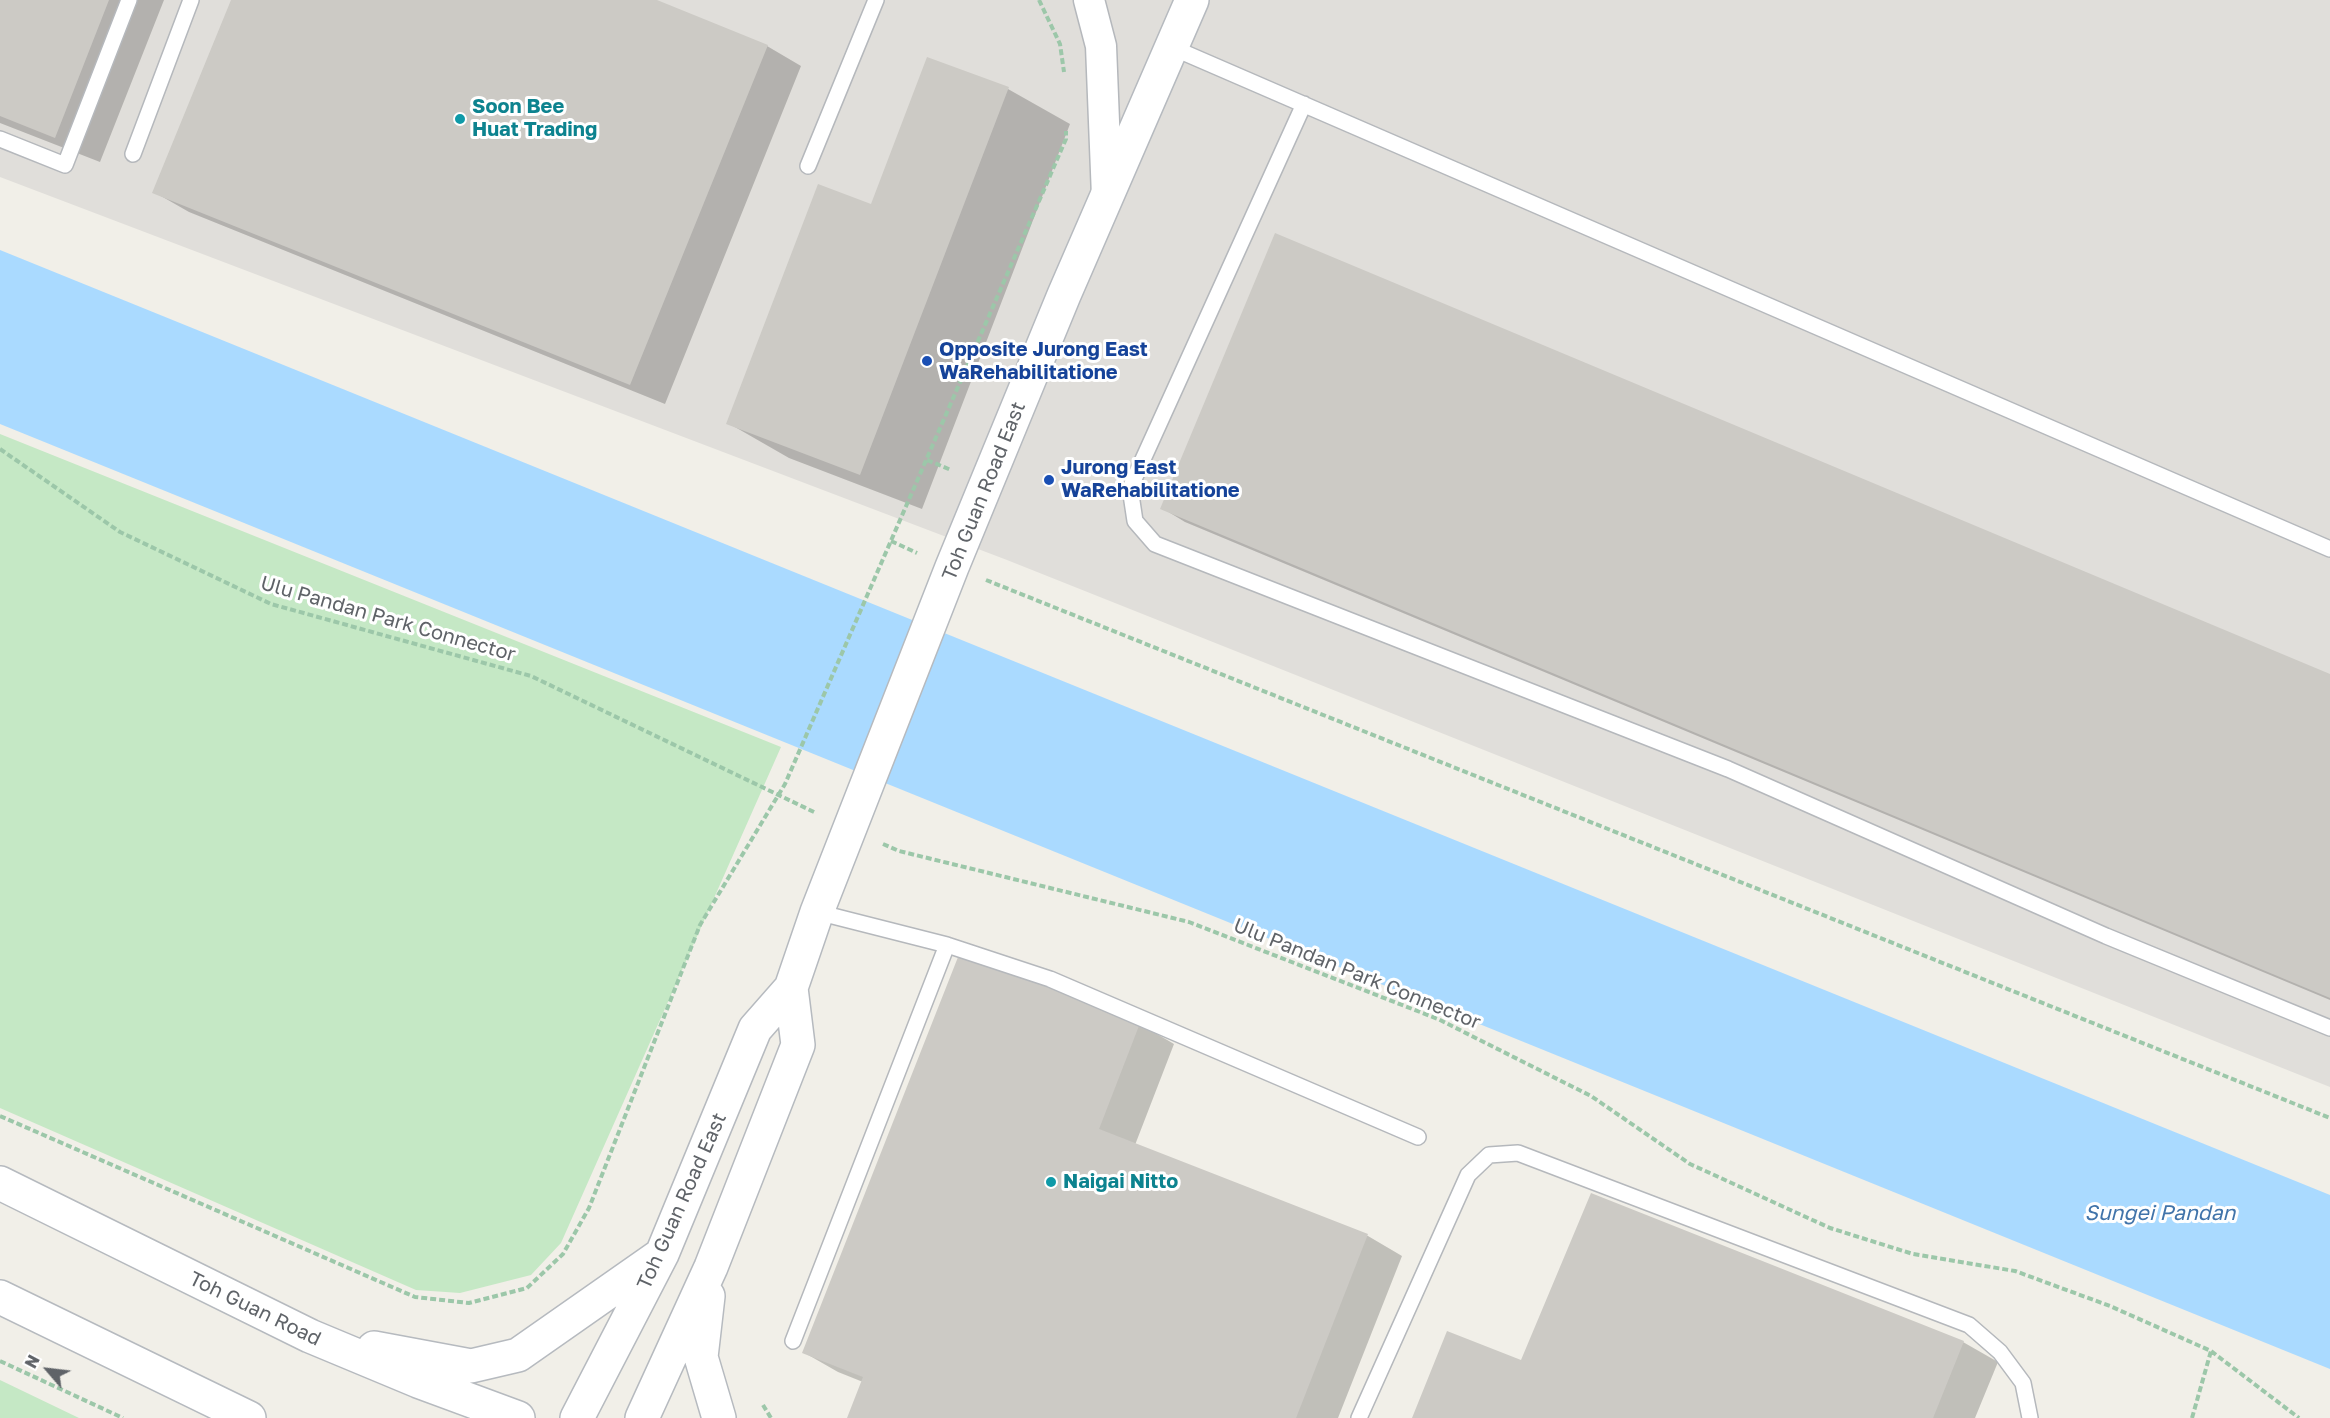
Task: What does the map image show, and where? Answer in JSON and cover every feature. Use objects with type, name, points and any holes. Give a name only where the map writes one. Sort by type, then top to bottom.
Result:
[{"type":"street","points":[[1089,0],[1101,46],[1107,197]]},
{"type":"street","name":"Toh Guan Road East","points":[[577,1418],[662,1254],[755,1029],[791,988],[856,810],[949,576],[1064,295],[1192,0]]},
{"type":"street","name":"Toh Guan Road East","points":[[642,1418],[711,1267],[798,1045],[791,988]]},
{"type":"street","name":"Toh Guan Road","points":[[0,1183],[310,1336],[418,1381],[518,1418]]},
{"type":"street","points":[[310,1336],[471,1366],[518,1355],[662,1254]]},
{"type":"street","points":[[711,1267],[701,1357],[719,1418]]},
{"type":"street","points":[[0,1297],[249,1418]]},
{"type":"lane","points":[[0,139],[65,165],[129,0]]},
{"type":"lane","points":[[133,153],[191,0]]},
{"type":"lane","points":[[808,166],[876,0]]},
{"type":"lane","points":[[1171,47],[2330,549]]},
{"type":"lane","points":[[1304,104],[1130,488],[1135,521],[1155,544],[1728,769],[2106,936],[2330,1028]]},
{"type":"lane","points":[[817,912],[947,945],[1050,979],[1418,1137]]},
{"type":"lane","points":[[793,1341],[947,945]]},
{"type":"lane","points":[[1359,1418],[1468,1175],[1489,1155],[1518,1154],[1969,1325],[2000,1352],[2023,1383],[2030,1418]]},
{"type":"path","points":[[1039,0],[1060,44],[1064,75]]},
{"type":"path","points":[[0,1116],[415,1297],[469,1303],[527,1288],[563,1254],[589,1208],[700,925],[785,784],[1066,138],[1066,128]]},
{"type":"path","name":"Ulu Pandan Park Connector","points":[[0,449],[120,532],[271,604],[531,676],[779,796]]},
{"type":"path","points":[[949,576],[2330,1118]]},
{"type":"path","name":"Ulu Pandan Park Connector","points":[[899,851],[1189,922],[1438,1019],[1591,1096],[1690,1164],[1830,1228],[1913,1254],[2015,1271],[2110,1306],[2211,1351],[2298,1418]]},
{"type":"path","points":[[2192,1418],[2211,1351]]},
{"type":"path","points":[[0,1361],[123,1418]]},
{"type":"path","points":[[764,1405],[771,1418]]},
{"type":"shaded area","points":[[0,0],[2330,0],[2330,1087],[1007,560],[0,177]]},
{"type":"green space","points":[[0,434],[781,747],[561,1243],[531,1275],[460,1293],[416,1290],[0,1108]]},
{"type":"green space","points":[[0,1380],[79,1418],[0,1418]]},
{"type":"water","name":"Sungei Pandan","points":[[0,250],[2330,1195],[2330,1369],[0,424]]},
{"type":"building","points":[[0,0],[109,0],[55,138],[0,116]]},
{"type":"building","name":"Soon Bee Huat Trading","points":[[231,0],[657,0],[768,45],[630,385],[152,193]]},
{"type":"building","points":[[927,57],[1009,87],[860,475],[726,424],[818,184],[871,204]]},
{"type":"building","points":[[1275,233],[2330,674],[2330,998],[1160,509]]},
{"type":"building","name":"Naigai Nitto","points":[[960,952],[1140,1023],[1099,1129],[1368,1234],[1296,1418],[847,1418],[863,1377],[802,1353]]},
{"type":"building","points":[[1591,1193],[1964,1341],[1933,1418],[1412,1418],[1447,1331],[1521,1360]]},
{"type":"place","name":"Soon Bee Huat Trading","points":[[460,119]]},
{"type":"place","name":"Opposite Jurong East WaRehabilitatione","points":[[927,361]]},
{"type":"place","name":"Jurong East WaRehabilitatione","points":[[1049,480]]},
{"type":"place","name":"Naigai Nitto","points":[[1051,1182]]}]
